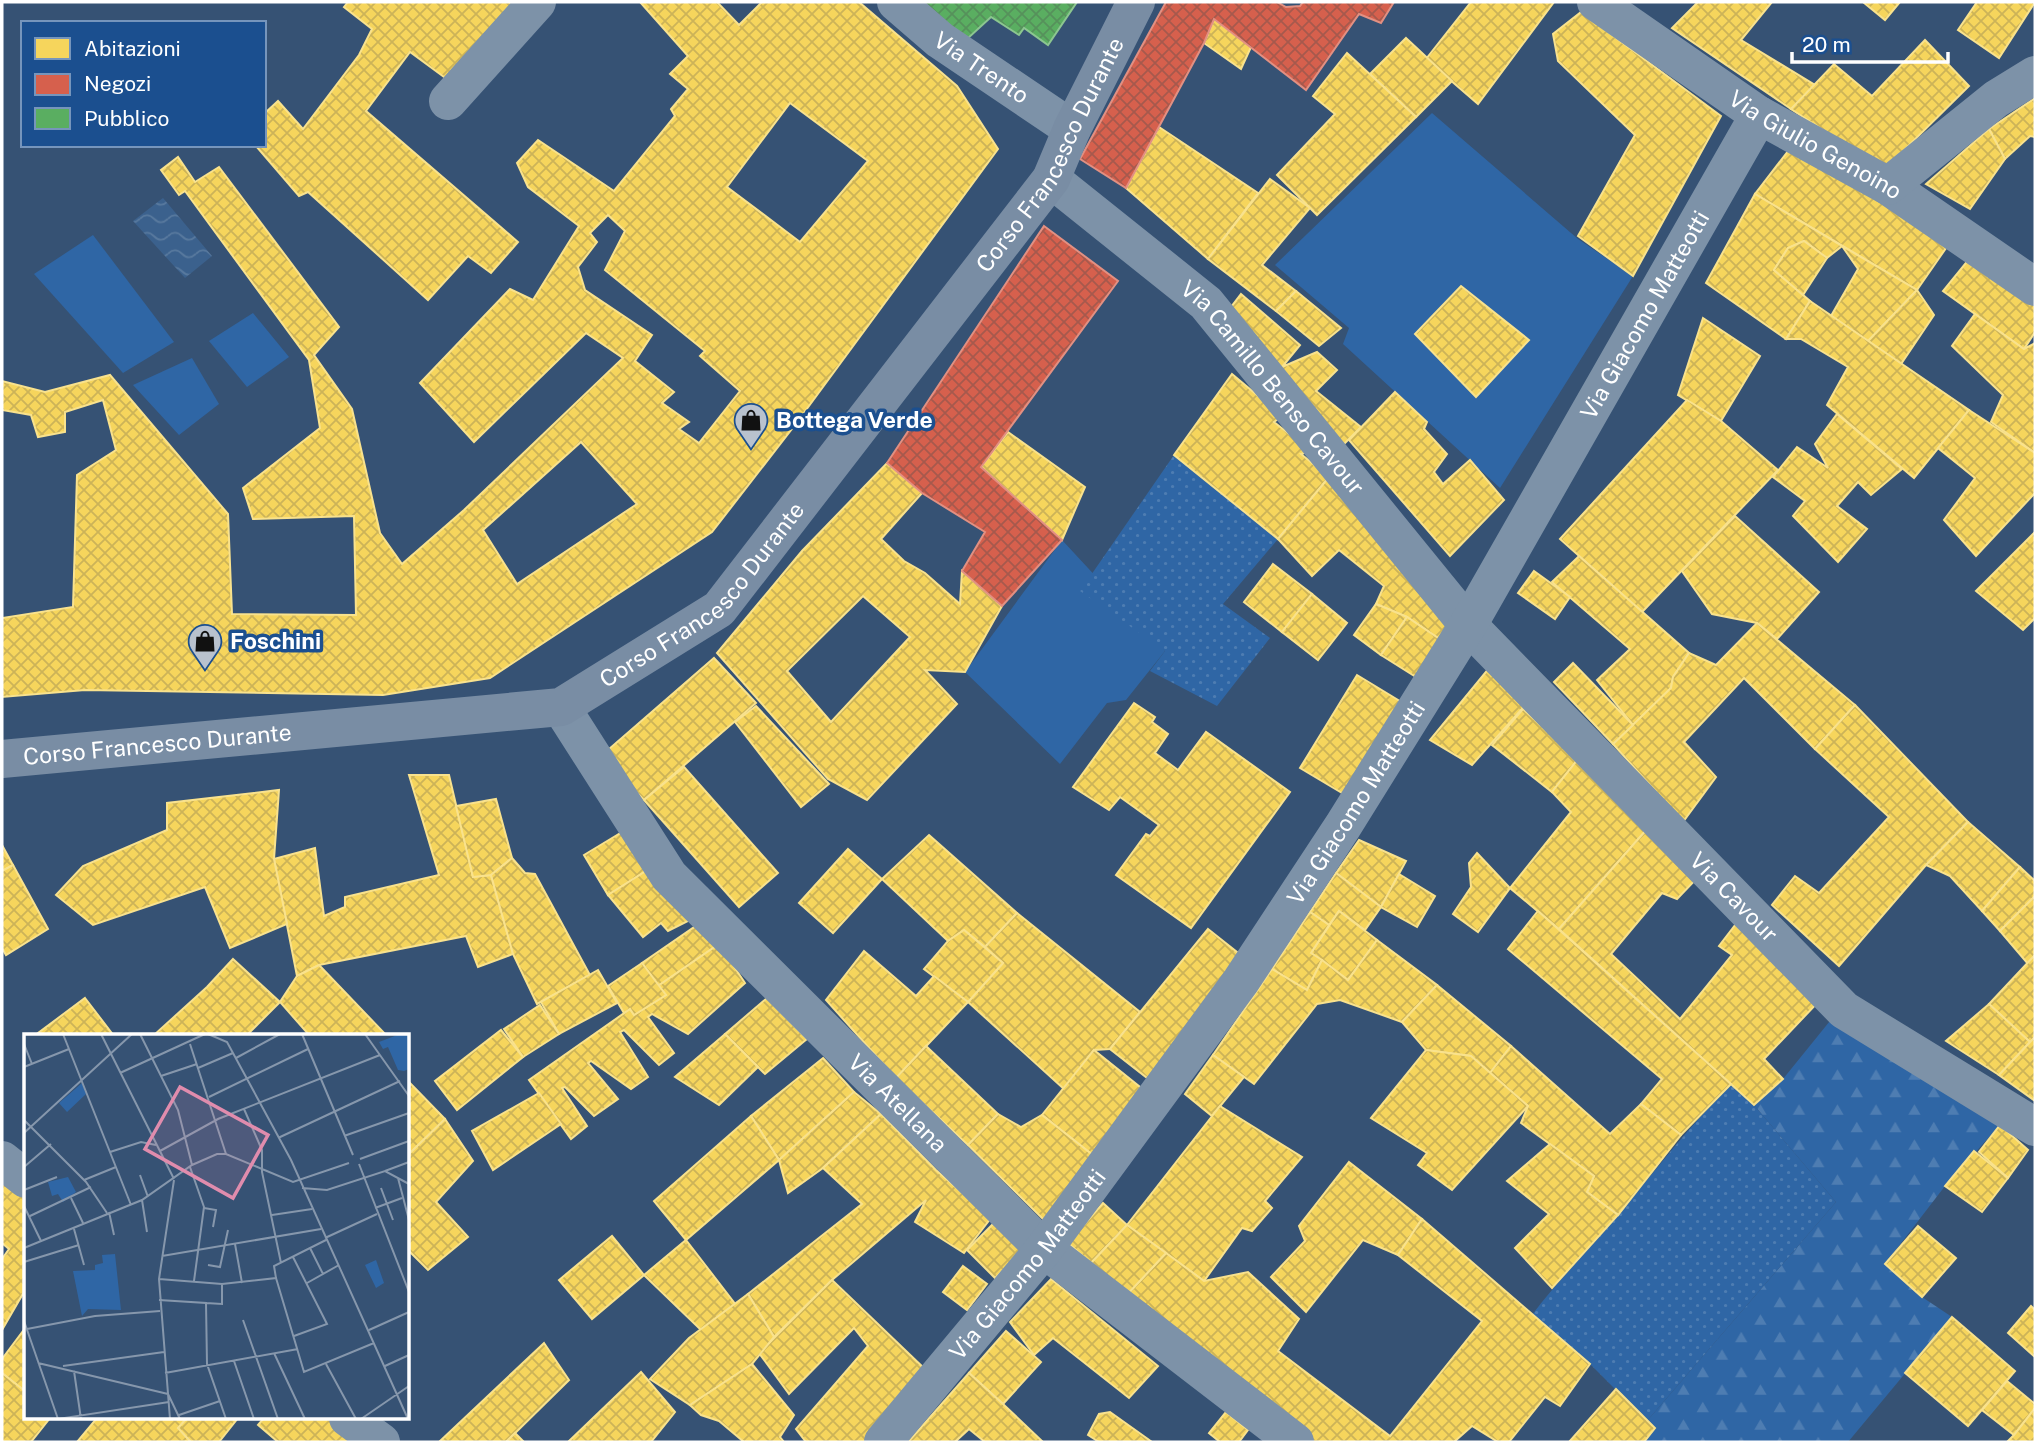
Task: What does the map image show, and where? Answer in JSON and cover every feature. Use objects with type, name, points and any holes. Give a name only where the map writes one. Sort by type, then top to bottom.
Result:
[{"type":"street","points":[[448,101],[537,2]]},
{"type":"street","name":"Via Trento","points":[[896,2],[940,40],[1072,129]]},
{"type":"street","name":"Corso Francesco Durante","points":[[2,759],[561,707],[719,609],[1051,178],[1072,129],[1136,2]]},
{"type":"street","name":"Via Giulio Genoino","points":[[1596,2],[1759,115],[1888,186],[2035,287]]},
{"type":"street","points":[[1888,186],[1996,99],[2035,75]]},
{"type":"street","name":"Via Giacomo Matteotti","points":[[883,1442],[1044,1249],[1241,981],[1343,826],[1468,625],[1759,115]]},
{"type":"street","name":"Via Camillo Benso Cavour","points":[[1051,178],[1206,303],[1468,625]]},
{"type":"street","name":"Via Cavour","points":[[1468,625],[1844,1010],[2035,1127]]},
{"type":"street","name":"Via Atellana","points":[[561,707],[669,876],[1044,1249],[1295,1442]]},
{"type":"street","points":[[2,1160],[24,1177]]},
{"type":"street","points":[[351,1420],[381,1442]]},
{"type":"green space","points":[[1432,113],[1578,239],[1633,276],[1500,488],[1343,344],[1349,328],[1275,265]]},
{"type":"green space","points":[[93,235],[174,342],[123,373],[34,274]]},
{"type":"green space","points":[[253,313],[289,357],[247,387],[209,341]]},
{"type":"green space","points":[[192,358],[219,404],[179,435],[133,385]]},
{"type":"green space","points":[[1174,455],[1278,539],[1223,604],[1270,638],[1217,706],[1150,671],[1165,651],[1080,591]]},
{"type":"green space","points":[[1062,540],[1165,651],[1126,700],[1107,703],[1060,764],[965,672]]},
{"type":"green space","points":[[1834,1016],[2000,1125],[1945,1186],[1885,1264],[1922,1297],[1952,1317],[1848,1442],[1644,1442],[1655,1428],[1647,1421],[1836,1202],[1754,1105],[1783,1079]]},
{"type":"green space","points":[[1731,1084],[1754,1105],[1836,1202],[1647,1421],[1590,1364],[1532,1315]]},
{"type":"water","points":[[163,198],[212,256],[185,278],[133,221]]},
{"type":"building: Abitazioni","points":[[348,2],[516,2],[448,80],[410,52],[366,111],[518,242],[491,273],[468,256],[428,300],[308,192],[299,196],[257,147],[266,147],[266,112],[278,101],[303,129],[359,55],[372,29],[344,7]]},
{"type":"building: Abitazioni","points":[[640,2],[717,2],[739,25],[762,2],[859,2],[957,86],[998,149],[795,425],[712,532],[490,678],[383,695],[85,690],[2,697],[2,618],[73,607],[77,475],[116,450],[103,400],[65,412],[65,432],[38,437],[31,415],[2,410],[2,381],[45,392],[110,375],[228,514],[232,614],[356,615],[354,516],[253,519],[243,488],[320,428],[309,360],[185,191],[179,195],[161,170],[178,157],[195,182],[219,167],[339,327],[314,355],[352,409],[380,533],[402,564],[464,510],[623,358],[586,333],[474,442],[420,383],[510,289],[533,300],[579,226],[528,187],[517,163],[538,140],[614,191],[675,116],[671,109],[688,89],[670,74],[688,56]],"holes":[[[790,103],[868,161],[800,242],[727,187]],[[608,215],[625,231],[605,270],[705,351],[700,356],[740,391],[699,443],[679,429],[689,422],[662,403],[674,392],[635,361],[652,335],[585,290],[578,267],[597,242],[590,233]],[[581,442],[637,504],[517,584],[483,530]]]},
{"type":"building: Abitazioni","points":[[1471,2],[1554,2],[1478,104],[1426,59]]},
{"type":"building: Abitazioni","points":[[1698,2],[1772,2],[1741,40],[1815,85],[1791,109],[1672,28]]},
{"type":"building: Abitazioni","points":[[1863,2],[1900,2],[1885,20]]},
{"type":"building: Abitazioni","points":[[1977,2],[2035,2],[1999,58],[1958,30]]},
{"type":"building: Abitazioni","points":[[1581,12],[1721,116],[1633,276],[1578,236],[1635,135],[1558,61],[1553,34]]},
{"type":"building: Abitazioni","points":[[1214,19],[1251,47],[1241,69],[1204,43]]},
{"type":"building: Abitazioni","points":[[1406,38],[1452,81],[1416,117],[1370,74]]},
{"type":"building: Abitazioni","points":[[1925,40],[1969,86],[1884,170],[1791,109],[1834,64],[1872,96]]},
{"type":"building: Abitazioni","points":[[1347,53],[1416,117],[1317,215],[1277,175],[1335,114],[1313,96]]},
{"type":"building: Abitazioni","points":[[2035,98],[2035,137],[2030,136],[2005,159],[1989,129]]},
{"type":"building: Abitazioni","points":[[1159,127],[1258,193],[1208,259],[1126,188]]},
{"type":"building: Abitazioni","points":[[1989,129],[2005,159],[1970,209],[1926,184]]},
{"type":"building: Abitazioni","points":[[1795,142],[1953,238],[1917,290],[1755,194]]},
{"type":"building: Abitazioni","points":[[1270,179],[1310,208],[1262,265],[1296,291],[1276,311],[1208,259]]},
{"type":"building: Abitazioni","points":[[1755,194],[1842,246],[1827,258],[1804,241],[1788,248],[1774,270],[1810,301],[1786,339],[1706,283]]},
{"type":"building: Abitazioni","points":[[1804,241],[1827,258],[1803,295],[1774,270],[1788,248]]},
{"type":"building: Abitazioni","points":[[1842,246],[1917,290],[1868,341],[1831,316],[1858,269]]},
{"type":"building: Abitazioni","points":[[1974,253],[2035,296],[2035,332],[2024,349],[1943,291]]},
{"type":"building: Abitazioni","points":[[1461,286],[1529,340],[1476,397],[1415,334]]},
{"type":"building: Abitazioni","points":[[1917,290],[1934,315],[1901,364],[1868,341]]},
{"type":"building: Abitazioni","points":[[1296,291],[1341,328],[1319,346],[1276,311]]},
{"type":"building: Abitazioni","points":[[1241,294],[1300,345],[1282,367],[1317,352],[1337,370],[1316,391],[1361,427],[1340,448],[1228,311]]},
{"type":"building: Abitazioni","points":[[1810,301],[1969,410],[1914,478],[1827,405],[1848,367],[1801,339],[1786,339]]},
{"type":"building: Abitazioni","points":[[1975,314],[2024,349],[2035,343],[2035,453],[1991,422],[2003,395],[1952,346]]},
{"type":"building: Abitazioni","points":[[1703,318],[1760,356],[1721,421],[1678,395]]},
{"type":"building: Abitazioni","points":[[1232,374],[1282,416],[1274,422],[1311,451],[1301,454],[1329,477],[1278,539],[1174,455]]},
{"type":"building: Abitazioni","points":[[1395,392],[1427,422],[1424,429],[1447,454],[1434,472],[1443,484],[1470,460],[1504,500],[1450,556],[1349,440]]},
{"type":"building: Abitazioni","points":[[1687,400],[1721,421],[1778,470],[1642,612],[1560,539]]},
{"type":"building: Abitazioni","points":[[1969,410],[2035,453],[2035,493],[1976,556],[1944,520],[1975,478],[1938,448]]},
{"type":"building: Abitazioni","points":[[1837,414],[1902,469],[1871,495],[1858,482],[1837,506],[1867,529],[1838,562],[1793,516],[1805,501],[1773,477],[1797,447],[1828,468],[1815,444]]},
{"type":"building: Abitazioni","points":[[1008,432],[1085,487],[1062,540],[981,467]]},
{"type":"building: Abitazioni","points":[[887,463],[922,493],[881,539],[904,561],[925,573],[960,604],[962,571],[1002,606],[965,672],[925,670],[957,704],[867,800],[828,779],[717,653],[802,551]],"holes":[[[863,596],[910,637],[831,722],[787,671]]]},
{"type":"building: Abitazioni","points":[[1329,477],[1458,624],[1444,642],[1407,617],[1376,604],[1384,586],[1339,550],[1312,576],[1278,539]]},
{"type":"building: Abitazioni","points":[[1735,516],[1819,592],[1777,639],[1757,623],[1712,614],[1682,571]]},
{"type":"building: Abitazioni","points":[[2035,532],[2035,618],[2023,630],[1976,591]]},
{"type":"building: Abitazioni","points":[[1579,556],[1689,653],[1673,677],[1671,688],[1633,725],[1597,680],[1630,649],[1552,582]]},
{"type":"building: Abitazioni","points":[[1273,564],[1312,594],[1282,632],[1244,602]]},
{"type":"building: Abitazioni","points":[[1534,571],[1570,597],[1555,619],[1518,593]]},
{"type":"building: Abitazioni","points":[[1312,594],[1347,623],[1318,660],[1282,632]]},
{"type":"building: Abitazioni","points":[[1376,604],[1407,617],[1381,655],[1354,635]]},
{"type":"building: Abitazioni","points":[[1407,617],[1444,642],[1419,679],[1381,655]]},
{"type":"building: Abitazioni","points":[[1757,623],[1855,705],[1815,749],[1744,678],[1684,742],[1716,777],[1683,822],[1613,744],[1671,688],[1673,677],[1689,653],[1716,665]]},
{"type":"building: Abitazioni","points":[[714,658],[756,703],[644,800],[601,756]]},
{"type":"building: Abitazioni","points":[[1573,663],[1633,725],[1613,744],[1554,682]]},
{"type":"building: Abitazioni","points":[[1490,667],[1529,701],[1472,765],[1430,740]]},
{"type":"building: Abitazioni","points":[[1357,675],[1408,706],[1352,799],[1300,768]]},
{"type":"building: Abitazioni","points":[[1134,703],[1155,717],[1152,722],[1168,734],[1155,753],[1178,770],[1206,732],[1290,792],[1191,928],[1116,875],[1146,834],[1150,836],[1159,825],[1120,797],[1109,810],[1073,787]]},
{"type":"building: Abitazioni","points":[[1855,705],[1968,822],[1926,865],[1839,966],[1772,905],[1795,876],[1819,893],[1889,817],[1815,749]]},
{"type":"building: Abitazioni","points":[[756,706],[829,784],[801,807],[735,722]]},
{"type":"building: Abitazioni","points":[[1523,709],[1578,759],[1552,792],[1492,745]]},
{"type":"building: Abitazioni","points":[[1578,759],[1648,828],[1559,929],[1510,888],[1571,812],[1552,792]]},
{"type":"building: Abitazioni","points":[[684,767],[778,873],[739,907],[644,800]]},
{"type":"building: Abitazioni","points":[[409,775],[449,775],[473,877],[491,875],[513,954],[478,967],[466,936],[319,965],[297,976],[274,859],[315,848],[324,916],[345,907],[345,897],[439,875]]},
{"type":"building: Abitazioni","points":[[279,790],[274,859],[287,924],[230,948],[205,887],[93,925],[56,895],[83,866],[167,830],[167,803]]},
{"type":"building: Abitazioni","points":[[496,799],[512,858],[491,875],[473,877],[456,806]]},
{"type":"building: Abitazioni","points":[[1968,822],[2020,867],[1982,911],[1950,876],[1926,865]]},
{"type":"building: Abitazioni","points":[[1648,828],[1699,876],[1677,899],[1662,893],[1611,954],[1680,1019],[1732,955],[1719,946],[1739,920],[1821,999],[1764,1059],[1783,1079],[1754,1105],[1559,929]]},
{"type":"building: Abitazioni","points":[[622,832],[646,871],[608,895],[584,855]]},
{"type":"building: Abitazioni","points":[[929,835],[1017,913],[985,947],[964,930],[948,941],[882,879]]},
{"type":"building: Abitazioni","points":[[1359,840],[1406,861],[1381,907],[1336,873]]},
{"type":"building: Abitazioni","points":[[2,845],[13,865],[2,871]]},
{"type":"building: Abitazioni","points":[[848,849],[882,879],[833,933],[799,903]]},
{"type":"building: Abitazioni","points":[[1477,853],[1510,888],[1478,932],[1453,914],[1471,887],[1469,863]]},
{"type":"building: Abitazioni","points":[[512,858],[525,873],[535,874],[590,975],[537,1004],[513,954],[491,875]]},
{"type":"building: Abitazioni","points":[[13,865],[48,929],[6,955],[2,948],[2,871]]},
{"type":"building: Abitazioni","points":[[2020,867],[2035,881],[2035,896],[2000,931],[1982,911]]},
{"type":"building: Abitazioni","points":[[646,871],[690,920],[668,931],[661,923],[643,937],[608,895]]},
{"type":"building: Abitazioni","points":[[1336,873],[1381,907],[1365,930],[1339,911],[1329,925],[1310,912]]},
{"type":"building: Abitazioni","points":[[1399,874],[1435,896],[1417,927],[1381,907]]},
{"type":"building: Abitazioni","points":[[2035,896],[2035,955],[2028,964],[2000,931]]},
{"type":"building: Abitazioni","points":[[1339,911],[1377,940],[1348,980],[1311,953]]},
{"type":"building: Abitazioni","points":[[1538,911],[1731,1084],[1681,1135],[1641,1104],[1662,1079],[1508,949]]},
{"type":"building: Abitazioni","points":[[1310,912],[1329,925],[1311,953],[1322,960],[1307,990],[1272,969]]},
{"type":"building: Abitazioni","points":[[1017,913],[1140,1012],[1110,1049],[1094,1050],[1064,1089],[968,1002],[1003,963],[985,947]]},
{"type":"building: Abitazioni","points":[[703,921],[719,944],[658,986],[642,963]]},
{"type":"building: Abitazioni","points":[[1208,929],[1247,960],[1151,1081],[1110,1049]]},
{"type":"building: Abitazioni","points":[[964,930],[1003,963],[968,1002],[924,969],[948,941]]},
{"type":"building: Abitazioni","points":[[1377,940],[1437,985],[1402,1022],[1340,1000],[1317,1004],[1254,1084],[1213,1055],[1272,969],[1307,990],[1322,960],[1348,980]]},
{"type":"building: Abitazioni","points":[[719,944],[745,983],[688,1034],[652,1014],[648,1017],[674,1053],[659,1065],[624,1030],[620,1032],[648,1077],[631,1089],[591,1061],[588,1063],[618,1099],[594,1116],[565,1087],[562,1088],[587,1126],[571,1139],[529,1080],[630,1009],[634,1015],[666,995],[658,986]]},
{"type":"building: Abitazioni","points":[[864,951],[916,996],[934,976],[968,1002],[896,1078],[826,1000]]},
{"type":"building: Abitazioni","points":[[2035,955],[2035,1037],[2030,1042],[1989,1004]]},
{"type":"building: Abitazioni","points":[[233,959],[280,1002],[248,1034],[155,1034],[207,987]]},
{"type":"building: Abitazioni","points":[[642,963],[666,995],[634,1015],[630,1009],[624,1013],[608,986]]},
{"type":"building: Abitazioni","points":[[319,965],[385,1034],[308,1034],[280,1002],[297,976]]},
{"type":"building: Abitazioni","points":[[598,970],[617,1003],[559,1034],[541,1002]]},
{"type":"building: Abitazioni","points":[[1437,985],[1511,1046],[1490,1073],[1471,1056],[1426,1050],[1402,1022]]},
{"type":"building: Abitazioni","points":[[85,998],[112,1034],[37,1034]]},
{"type":"building: Abitazioni","points":[[767,998],[807,1039],[765,1074],[725,1034]]},
{"type":"building: Abitazioni","points":[[1989,1004],[2030,1042],[1999,1075],[1946,1041]]},
{"type":"building: Abitazioni","points":[[540,1005],[559,1034],[523,1057],[504,1029]]},
{"type":"building: Abitazioni","points":[[501,1030],[523,1057],[457,1110],[435,1081]]},
{"type":"building: Abitazioni","points":[[725,1034],[758,1067],[719,1105],[675,1077]]},
{"type":"building: Abitazioni","points":[[2035,1037],[2035,1101],[1999,1075]]},
{"type":"building: Abitazioni","points":[[926,1046],[998,1114],[968,1145],[896,1078]]},
{"type":"building: Abitazioni","points":[[1511,1046],[1610,1134],[1641,1104],[1681,1135],[1618,1215],[1587,1192],[1594,1176],[1521,1123],[1528,1106],[1490,1073]]},
{"type":"building: Abitazioni","points":[[1094,1050],[1145,1091],[1094,1156],[1042,1115]]},
{"type":"building: Abitazioni","points":[[1426,1050],[1471,1056],[1528,1106],[1452,1190],[1418,1165],[1427,1153],[1371,1118]]},
{"type":"building: Abitazioni","points":[[1213,1055],[1244,1077],[1212,1116],[1185,1094]]},
{"type":"building: Abitazioni","points":[[823,1058],[854,1092],[779,1160],[751,1116]]},
{"type":"building: Abitazioni","points":[[410,1083],[445,1119],[410,1150]]},
{"type":"building: Abitazioni","points":[[854,1092],[881,1114],[823,1168],[788,1193],[779,1160]]},
{"type":"building: Abitazioni","points":[[539,1093],[561,1124],[493,1170],[472,1131]]},
{"type":"building: Abitazioni","points":[[1220,1106],[1302,1157],[1265,1201],[1272,1208],[1252,1231],[1242,1228],[1204,1281],[1127,1225]]},
{"type":"building: Abitazioni","points":[[881,1114],[936,1170],[991,1218],[964,1253],[915,1222],[926,1200],[832,1280],[774,1337],[748,1294],[862,1204],[823,1168]]},
{"type":"building: Abitazioni","points":[[998,1114],[1021,1127],[1042,1115],[1094,1156],[1044,1220],[968,1145]]},
{"type":"building: Abitazioni","points":[[751,1116],[779,1160],[686,1240],[654,1201]]},
{"type":"building: Abitazioni","points":[[445,1119],[473,1161],[436,1202],[468,1237],[428,1270],[410,1252],[410,1153]]},
{"type":"building: Abitazioni","points":[[2000,1125],[2028,1150],[2008,1178],[1979,1152]]},
{"type":"building: Abitazioni","points":[[1550,1144],[1594,1176],[1587,1192],[1618,1215],[1552,1288],[1515,1248],[1549,1214],[1507,1181]]},
{"type":"building: Abitazioni","points":[[1974,1151],[2008,1178],[1982,1212],[1945,1186]]},
{"type":"building: Abitazioni","points":[[1349,1162],[1422,1219],[1398,1255],[1363,1240],[1306,1312],[1271,1277],[1305,1241],[1299,1226]]},
{"type":"building: Abitazioni","points":[[2,1183],[24,1194],[24,1292],[2,1330],[2,1259],[9,1249],[2,1243]]},
{"type":"building: Abitazioni","points":[[1103,1203],[1127,1225],[1091,1263],[1068,1243]]},
{"type":"building: Abitazioni","points":[[1422,1219],[1590,1364],[1560,1406],[1545,1397],[1509,1442],[1498,1442],[1472,1426],[1454,1442],[1311,1442],[1123,1299],[1166,1253],[1204,1281],[1248,1272],[1299,1319],[1278,1351],[1390,1436],[1482,1321],[1398,1255]]},
{"type":"building: Abitazioni","points":[[997,1220],[1025,1248],[995,1278],[967,1250]]},
{"type":"building: Abitazioni","points":[[1127,1225],[1166,1253],[1123,1299],[1091,1263]]},
{"type":"building: Abitazioni","points":[[1918,1226],[1956,1258],[1922,1297],[1885,1264]]},
{"type":"building: Abitazioni","points":[[612,1236],[644,1275],[592,1319],[559,1280]]},
{"type":"building: Abitazioni","points":[[686,1240],[736,1305],[701,1330],[644,1275]]},
{"type":"building: Abitazioni","points":[[963,1266],[987,1284],[967,1310],[943,1292]]},
{"type":"building: Abitazioni","points":[[1051,1279],[1158,1366],[1129,1398],[1053,1338],[1034,1355],[1010,1322]]},
{"type":"building: Abitazioni","points":[[832,1280],[925,1369],[866,1442],[806,1442],[796,1429],[868,1346],[854,1328],[789,1394],[759,1353]]},
{"type":"building: Abitazioni","points":[[748,1294],[774,1337],[752,1364],[690,1405],[650,1379],[689,1338]]},
{"type":"building: Abitazioni","points":[[2031,1306],[2035,1310],[2035,1357],[2008,1333]]},
{"type":"building: Abitazioni","points":[[1952,1317],[2015,1371],[1968,1426],[1905,1373]]},
{"type":"building: Abitazioni","points":[[24,1330],[24,1390],[2,1373],[2,1359]]},
{"type":"building: Abitazioni","points":[[1006,1331],[1041,1362],[1003,1404],[969,1373]]},
{"type":"building: Abitazioni","points":[[544,1343],[569,1380],[506,1442],[439,1442]]},
{"type":"building: Abitazioni","points":[[752,1364],[794,1415],[780,1437],[784,1442],[744,1442],[719,1421],[701,1415],[690,1405]]},
{"type":"building: Abitazioni","points":[[641,1372],[675,1412],[651,1442],[568,1442]]},
{"type":"building: Abitazioni","points":[[2,1373],[24,1390],[24,1420],[48,1420],[31,1442],[2,1442]]},
{"type":"building: Abitazioni","points":[[969,1373],[1043,1442],[985,1442],[969,1429],[955,1442],[908,1442]]},
{"type":"building: Abitazioni","points":[[2007,1381],[2035,1404],[2035,1408],[2014,1435],[1982,1410]]},
{"type":"building: Abitazioni","points":[[1616,1389],[1655,1428],[1644,1442],[1569,1442]]},
{"type":"building: Abitazioni","points":[[2035,1408],[2035,1442],[2007,1442],[2014,1435]]},
{"type":"building: Abitazioni","points":[[1110,1412],[1152,1442],[1099,1442],[1088,1435],[1099,1414]]},
{"type":"building: Abitazioni","points":[[1226,1412],[1248,1430],[1239,1442],[1220,1442],[1209,1433]]},
{"type":"building: Abitazioni","points":[[95,1420],[185,1420],[178,1428],[191,1442],[77,1442]]},
{"type":"building: Abitazioni","points":[[185,1420],[236,1420],[219,1442],[191,1442],[178,1428]]},
{"type":"building: Abitazioni","points":[[262,1420],[336,1420],[366,1442],[278,1442],[258,1425]]},
{"type":"building: Abitazioni","points":[[515,1433],[524,1442],[506,1442]]},
{"type":"building: Negozi","points":[[1166,2],[1277,2],[1286,7],[1300,6],[1303,2],[1394,2],[1381,23],[1359,14],[1306,90],[1214,19],[1204,43],[1126,188],[1080,159]]},
{"type":"building: Negozi","points":[[1044,226],[1118,281],[981,467],[1062,540],[1002,606],[962,571],[985,532],[922,493],[887,463]]},
{"type":"building: Pubblico","points":[[923,2],[1077,2],[1048,45],[1024,28],[1019,35],[991,17],[966,40]]},
{"type":"place","name":"Bottega Verde","points":[[751,450]]},
{"type":"place","name":"Foschini","points":[[205,671]]}]
